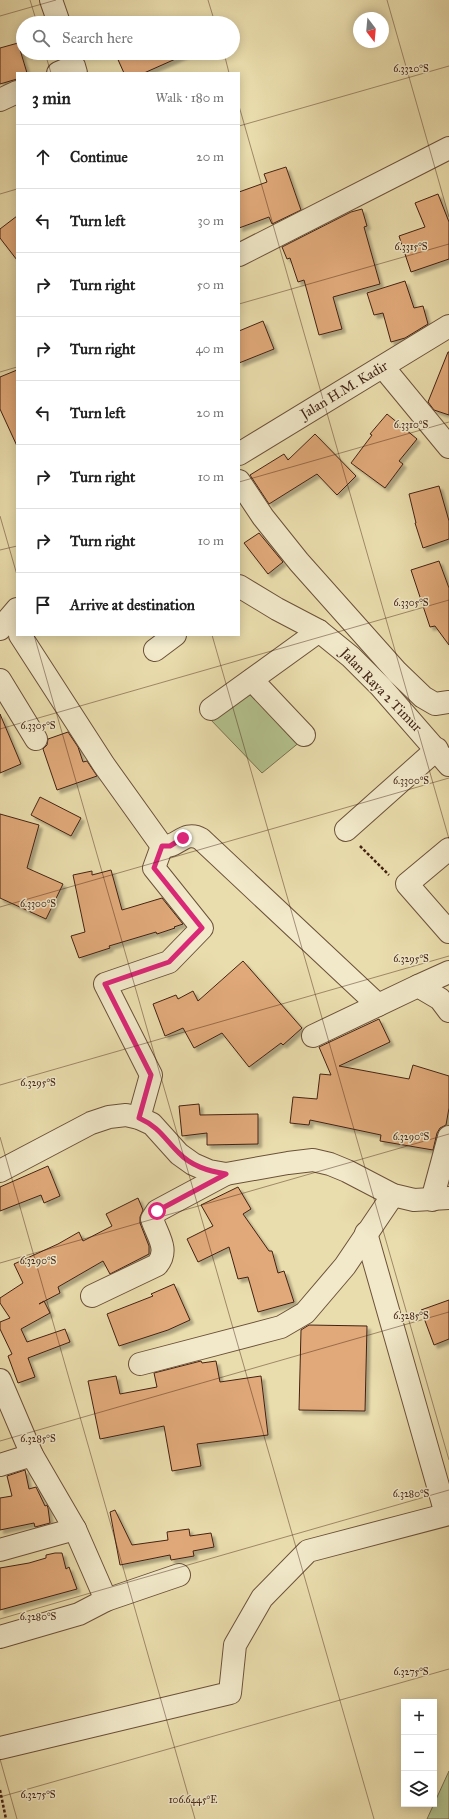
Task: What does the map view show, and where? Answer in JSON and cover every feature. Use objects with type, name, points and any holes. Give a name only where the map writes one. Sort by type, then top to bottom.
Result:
[{"type":"street","points":[[51,0],[57,16]]},
{"type":"street","points":[[0,100],[16,92]]},
{"type":"street","points":[[240,254],[449,148]]},
{"type":"street","name":"Jalan H.M. Kadir","points":[[240,453],[449,326]]},
{"type":"street","points":[[383,367],[449,447]]},
{"type":"street","points":[[240,482],[263,517],[300,562],[397,672],[429,701],[435,704],[449,702]]},
{"type":"street","name":"Jalan Raya 2 Timur","points":[[240,587],[277,609],[319,631],[351,657],[381,687],[443,757]]},
{"type":"street","points":[[211,709],[319,631]]},
{"type":"street","points":[[20,636],[104,765],[162,846]]},
{"type":"street","points":[[155,650],[174,636]]},
{"type":"street","points":[[0,680],[36,739]]},
{"type":"street","points":[[252,680],[304,735]]},
{"type":"street","points":[[346,830],[443,757]]},
{"type":"street","points":[[162,846],[170,846],[189,836],[195,836],[201,839],[378,1005]]},
{"type":"street","points":[[139,1118],[151,1075],[105,984],[169,962],[202,928],[154,868],[162,846]]},
{"type":"street","points":[[449,849],[407,884],[449,932]]},
{"type":"street","points":[[313,1036],[449,972]]},
{"type":"street","points":[[418,986],[440,999],[449,1011]]},
{"type":"street","points":[[0,1171],[91,1123],[109,1117],[126,1116],[139,1118],[152,1124],[179,1154],[193,1164],[209,1171],[226,1174]]},
{"type":"street","points":[[92,1296],[157,1265],[163,1259],[164,1251],[152,1219],[154,1214],[226,1174],[313,1160],[330,1164],[347,1171],[393,1195],[414,1200],[441,1199],[449,1137]]},
{"type":"street","points":[[140,1364],[281,1327],[305,1314],[345,1266],[393,1195]]},
{"type":"street","points":[[0,1748],[230,1693],[235,1645],[262,1598],[308,1551],[448,1514],[366,1233]]},
{"type":"street","points":[[0,1382],[32,1455],[75,1529],[106,1600]]},
{"type":"street","points":[[0,1465],[32,1455]]},
{"type":"street","points":[[0,1550],[75,1529]]},
{"type":"street","points":[[0,1637],[79,1614],[106,1600],[179,1575]]},
{"type":"path","points":[[346,830],[396,883],[402,886],[407,884]]},
{"type":"path","points":[[0,1790],[6,1819]]},
{"type":"green space","points":[[251,689],[301,741],[262,773],[209,718]]},
{"type":"green space","points":[[449,1771],[449,1819],[427,1819],[432,1807],[437,1807],[437,1797]]},
{"type":"building","points":[[16,44],[16,60],[23,60],[27,72],[16,72],[16,79],[0,84],[0,48]]},
{"type":"building","points":[[118,60],[173,60],[146,72],[124,72]]},
{"type":"building","points":[[286,167],[301,210],[272,224],[269,217],[240,228],[240,192],[267,182],[264,174]]},
{"type":"building","points":[[438,194],[449,222],[449,259],[411,272],[399,236],[425,227],[415,203]]},
{"type":"building","points":[[362,209],[367,226],[364,227],[380,284],[333,297],[342,329],[319,335],[304,280],[298,282],[290,258],[287,259],[282,247],[351,212]]},
{"type":"building","points":[[16,217],[16,259],[0,238],[0,229]]},
{"type":"building","points":[[405,281],[414,308],[423,306],[428,324],[405,338],[391,342],[383,313],[374,315],[367,293]]},
{"type":"building","points":[[263,321],[274,349],[240,363],[240,331]]},
{"type":"building","points":[[448,352],[449,415],[434,410],[428,402]]},
{"type":"building","points":[[16,370],[16,444],[0,409],[0,377]]},
{"type":"building","points":[[387,414],[417,439],[399,461],[403,464],[385,488],[351,463],[372,435],[370,434]]},
{"type":"building","points":[[315,434],[356,476],[337,495],[317,474],[269,504],[250,475],[284,454],[288,460]]},
{"type":"building","points":[[439,486],[449,521],[449,539],[423,548],[415,523],[409,494]]},
{"type":"building","points":[[259,533],[283,562],[268,574],[244,543]]},
{"type":"building","points":[[439,561],[449,588],[449,645],[435,626],[430,627],[411,570]]},
{"type":"building","points":[[0,714],[21,764],[0,773]]},
{"type":"building","points":[[68,732],[78,747],[83,762],[87,761],[97,776],[57,790],[43,749],[47,745],[48,739]]},
{"type":"building","points":[[40,797],[81,818],[71,836],[31,815]]},
{"type":"building","points":[[0,814],[39,825],[27,868],[63,884],[46,919],[0,898]]},
{"type":"building","points":[[111,870],[122,910],[162,898],[183,924],[157,934],[156,932],[109,946],[110,948],[79,958],[71,936],[85,932],[73,875],[92,871],[92,875]]},
{"type":"building","points":[[243,961],[302,1028],[283,1045],[281,1043],[249,1067],[222,1033],[194,1048],[183,1028],[165,1036],[153,1004],[176,995],[178,999],[193,991],[198,1001]]},
{"type":"building","points":[[379,1019],[390,1042],[339,1066],[409,1079],[413,1065],[449,1076],[449,1108],[446,1125],[440,1128],[437,1133],[433,1150],[380,1141],[381,1135],[310,1120],[309,1125],[290,1123],[293,1097],[317,1099],[320,1074],[331,1075],[319,1047]]},
{"type":"building","points":[[199,1104],[200,1115],[258,1114],[258,1144],[207,1145],[207,1133],[182,1136],[179,1106]]},
{"type":"building","points":[[48,1166],[60,1196],[44,1203],[41,1195],[0,1211],[0,1187]]},
{"type":"building","points":[[238,1187],[251,1209],[243,1214],[269,1251],[272,1251],[278,1273],[284,1271],[294,1302],[258,1312],[248,1277],[238,1279],[229,1247],[198,1262],[187,1239],[213,1226],[201,1205]]},
{"type":"building","points":[[138,1198],[143,1210],[140,1217],[140,1223],[149,1246],[149,1254],[110,1274],[103,1261],[58,1287],[60,1293],[44,1301],[50,1313],[21,1329],[27,1342],[65,1329],[70,1342],[28,1358],[35,1377],[18,1383],[8,1356],[12,1354],[0,1329],[0,1322],[10,1318],[0,1303],[0,1298],[23,1283],[14,1264],[58,1244],[79,1232],[83,1241],[112,1226],[106,1214]]},
{"type":"building","points":[[174,1284],[190,1320],[168,1330],[119,1346],[107,1314],[153,1296],[151,1294]]},
{"type":"building","points":[[449,1300],[449,1339],[434,1345],[421,1310]]},
{"type":"building","points":[[309,1325],[367,1326],[365,1411],[299,1410],[301,1330]]},
{"type":"building","points":[[201,1361],[202,1363],[216,1361],[220,1382],[261,1376],[268,1435],[197,1444],[201,1466],[172,1471],[164,1426],[100,1439],[88,1381],[116,1376],[120,1394],[157,1387],[154,1373]]},
{"type":"building","points":[[25,1470],[29,1489],[36,1487],[45,1506],[47,1505],[50,1523],[35,1527],[34,1523],[0,1530],[0,1498],[12,1496],[7,1476]]},
{"type":"building","points":[[115,1510],[132,1545],[168,1540],[167,1532],[189,1529],[190,1536],[211,1533],[214,1547],[193,1551],[194,1556],[171,1560],[170,1555],[120,1565],[110,1512]]},
{"type":"building","points":[[62,1553],[66,1569],[69,1567],[77,1589],[0,1610],[0,1568],[29,1563],[46,1558],[46,1555]]},
{"type":"route","points":[[157,1211],[226,1174],[209,1171],[193,1164],[179,1154],[152,1124],[139,1118],[151,1075],[105,984],[169,962],[202,928],[154,868],[162,846],[170,846],[183,838]]}]
